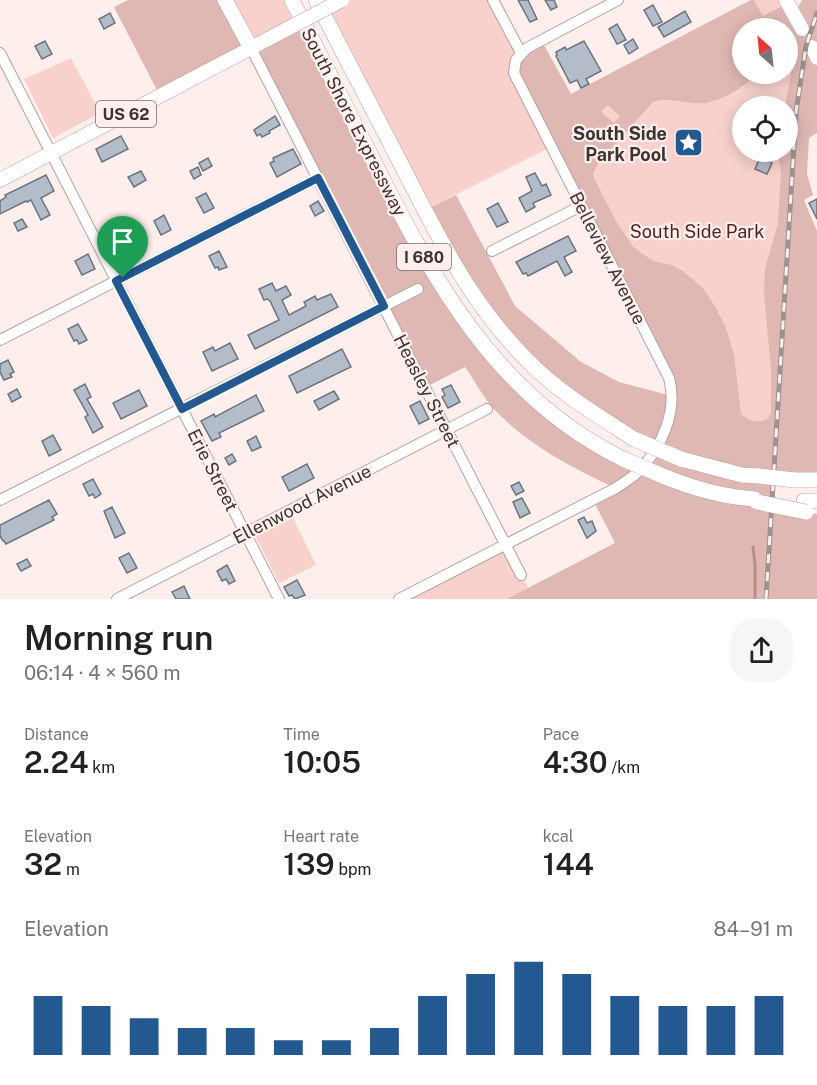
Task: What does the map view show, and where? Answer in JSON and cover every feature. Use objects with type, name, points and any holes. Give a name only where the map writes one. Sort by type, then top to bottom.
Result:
[{"type":"highway","points":[[225,0],[251,48]]},
{"type":"highway","name":"South Shore Expressway","points":[[292,0],[418,245],[445,291],[470,328],[501,366],[534,399],[586,439],[623,459],[663,476],[709,492],[811,507]]},
{"type":"highway","name":"South Shore Expressway","points":[[316,0],[462,278],[490,319],[529,363],[560,390],[634,439],[681,459],[742,475],[817,480]]},
{"type":"main road","name":"US 62","points":[[0,180],[342,0]]},
{"type":"main road","points":[[786,0],[801,29]]},
{"type":"street","points":[[493,0],[521,53],[618,0]]},
{"type":"street","name":"Heasley Street","points":[[251,48],[521,574]]},
{"type":"street","name":"Erie Street","points":[[0,53],[279,599]]},
{"type":"street","name":"Belleview Avenue","points":[[399,599],[615,488],[639,472],[660,442],[671,412],[672,396],[665,369],[516,80],[514,67],[521,53]]},
{"type":"street","points":[[0,340],[318,178]]},
{"type":"street","points":[[492,251],[581,206]]},
{"type":"street","points":[[0,500],[418,289]]},
{"type":"street","name":"Ellenwood Avenue","points":[[117,599],[487,410]]},
{"type":"green space","points":[[225,0],[292,0],[303,22],[251,48]]},
{"type":"green space","name":"South Side Park","points":[[342,0],[493,0],[520,53],[541,40],[571,94],[751,0],[786,0],[796,18],[732,18],[732,84],[798,84],[798,22],[808,40],[798,149],[798,96],[732,96],[732,162],[797,162],[782,323],[766,599],[399,599],[506,544],[528,588],[639,531],[639,472],[673,396],[551,147],[425,210],[322,11]]},
{"type":"green space","points":[[71,58],[100,113],[53,138],[24,79]]},
{"type":"green space","points":[[293,518],[316,565],[279,583],[255,536]]},
{"type":"shaded area","points":[[128,0],[225,0],[251,47],[303,22],[423,254],[534,399],[642,467],[655,448],[529,363],[425,210],[456,195],[515,306],[581,362],[619,382],[672,396],[514,67],[541,40],[571,94],[751,0],[754,0],[763,16],[788,3],[794,14],[802,0],[817,0],[817,133],[809,138],[807,174],[813,195],[804,200],[817,231],[817,480],[773,477],[771,505],[817,514],[817,599],[507,599],[615,543],[593,500],[615,488],[566,463],[521,434],[490,404],[465,367],[426,387],[251,48],[160,96],[114,7]],"holes":[[[732,18],[798,18],[798,84],[789,84],[787,96],[798,96],[798,162],[779,162],[781,171],[778,223],[765,269],[764,294],[771,369],[771,412],[768,419],[757,421],[750,420],[741,414],[734,355],[726,328],[703,288],[684,272],[672,265],[653,261],[633,247],[616,221],[593,173],[599,162],[653,102],[666,100],[706,103],[720,99],[746,84],[732,84]],[[607,105],[620,116],[614,123],[601,112]]]},
{"type":"building","points":[[518,0],[528,0],[537,19],[530,22]]},
{"type":"building","points":[[545,0],[554,0],[557,7],[551,10]]},
{"type":"building","points":[[653,5],[662,22],[653,26],[644,10]]},
{"type":"building","points":[[685,11],[691,22],[664,37],[658,27]]},
{"type":"building","points":[[110,13],[115,23],[104,29],[99,19]]},
{"type":"building","points":[[617,24],[626,40],[617,44],[609,29]]},
{"type":"building","points":[[633,39],[638,48],[629,54],[624,45]]},
{"type":"building","points":[[45,41],[52,54],[42,59],[35,46]]},
{"type":"building","points":[[584,41],[601,71],[586,79],[589,84],[581,88],[577,80],[570,83],[556,52]]},
{"type":"building","points":[[275,116],[280,125],[262,137],[260,134],[257,136],[254,130]]},
{"type":"building","points":[[121,136],[128,149],[102,162],[96,149]]},
{"type":"building","points":[[293,149],[301,164],[277,177],[270,163],[274,161],[273,158]]},
{"type":"building","points":[[208,158],[212,166],[203,171],[199,163]]},
{"type":"building","points":[[758,162],[772,163],[767,174],[755,169]]},
{"type":"building","points":[[198,167],[201,175],[194,179],[190,171]]},
{"type":"building","points":[[141,171],[146,180],[134,187],[128,177]]},
{"type":"building","points":[[535,173],[542,186],[546,184],[551,195],[533,203],[535,207],[526,212],[519,198],[532,191],[526,177]]},
{"type":"building","points":[[46,175],[54,191],[41,198],[50,215],[41,220],[31,200],[0,214],[0,201],[6,197],[5,195]]},
{"type":"building","points":[[206,193],[214,208],[204,213],[196,198]]},
{"type":"building","points":[[817,199],[817,219],[809,203]]},
{"type":"building","points":[[318,201],[324,211],[315,216],[310,206]]},
{"type":"building","points":[[498,203],[508,222],[497,227],[487,209]]},
{"type":"building","points":[[164,215],[171,230],[161,235],[154,221]]},
{"type":"building","points":[[22,219],[27,227],[18,231],[14,223]]},
{"type":"building","points":[[568,236],[576,251],[564,257],[572,272],[565,276],[557,261],[528,276],[526,273],[523,274],[516,262]]},
{"type":"building","points":[[219,251],[227,267],[219,270],[218,267],[215,268],[209,256]]},
{"type":"building","points":[[88,254],[95,269],[82,275],[75,261]]},
{"type":"building","points":[[272,283],[276,291],[286,286],[291,295],[282,300],[289,315],[306,306],[304,302],[315,296],[317,300],[331,294],[338,307],[255,349],[248,335],[279,320],[270,301],[264,300],[259,289]]},
{"type":"building","points":[[78,324],[87,340],[79,344],[77,340],[74,341],[68,329]]},
{"type":"building","points":[[230,343],[238,359],[212,371],[203,352],[213,347],[215,351]]},
{"type":"building","points":[[342,349],[351,367],[297,393],[289,376]]},
{"type":"building","points":[[8,360],[14,372],[10,374],[12,377],[4,380],[0,372],[0,364]]},
{"type":"building","points":[[85,384],[91,397],[87,399],[103,427],[93,433],[85,417],[88,415],[74,390]]},
{"type":"building","points":[[451,385],[460,402],[448,408],[442,397],[445,395],[442,389]]},
{"type":"building","points":[[17,389],[21,397],[12,402],[8,394]]},
{"type":"building","points":[[139,390],[147,406],[121,419],[113,403]]},
{"type":"building","points":[[334,391],[339,399],[319,410],[314,401]]},
{"type":"building","points":[[256,395],[264,411],[219,433],[221,437],[212,441],[201,421],[214,414],[215,417]]},
{"type":"building","points":[[420,401],[429,419],[419,424],[410,406]]},
{"type":"building","points":[[53,435],[61,450],[49,456],[42,441]]},
{"type":"building","points":[[256,436],[261,447],[252,451],[247,441]]},
{"type":"building","points":[[232,454],[236,461],[229,465],[225,458]]},
{"type":"building","points":[[307,464],[314,478],[289,491],[282,477]]},
{"type":"building","points":[[93,479],[101,494],[95,498],[93,494],[89,496],[83,484]]},
{"type":"building","points":[[519,482],[524,491],[516,495],[511,486]]},
{"type":"building","points":[[522,498],[530,513],[520,518],[513,502]]},
{"type":"building","points":[[49,500],[57,514],[52,517],[54,520],[6,544],[3,541],[0,536],[0,525]]},
{"type":"building","points":[[112,507],[125,533],[115,538],[104,511]]},
{"type":"building","points":[[584,517],[587,523],[592,521],[596,531],[587,538],[578,520]]},
{"type":"building","points":[[129,553],[137,568],[127,573],[119,558]]},
{"type":"building","points":[[27,559],[31,566],[21,571],[17,564]]},
{"type":"building","points":[[227,565],[235,581],[229,584],[226,579],[222,581],[217,571]]},
{"type":"building","points":[[297,580],[305,595],[295,599],[292,595],[289,596],[284,587]]},
{"type":"building","points":[[184,586],[190,599],[176,599],[172,592]]},
{"type":"waterway","points":[[753,547],[755,599]]},
{"type":"railway","points":[[766,599],[796,112],[806,46],[817,13]]},
{"type":"place","name":"South Side Park Pool","points":[[688,143]]},
{"type":"route","points":[[318,178],[384,306],[182,409],[116,281],[123,278],[318,178]]}]
